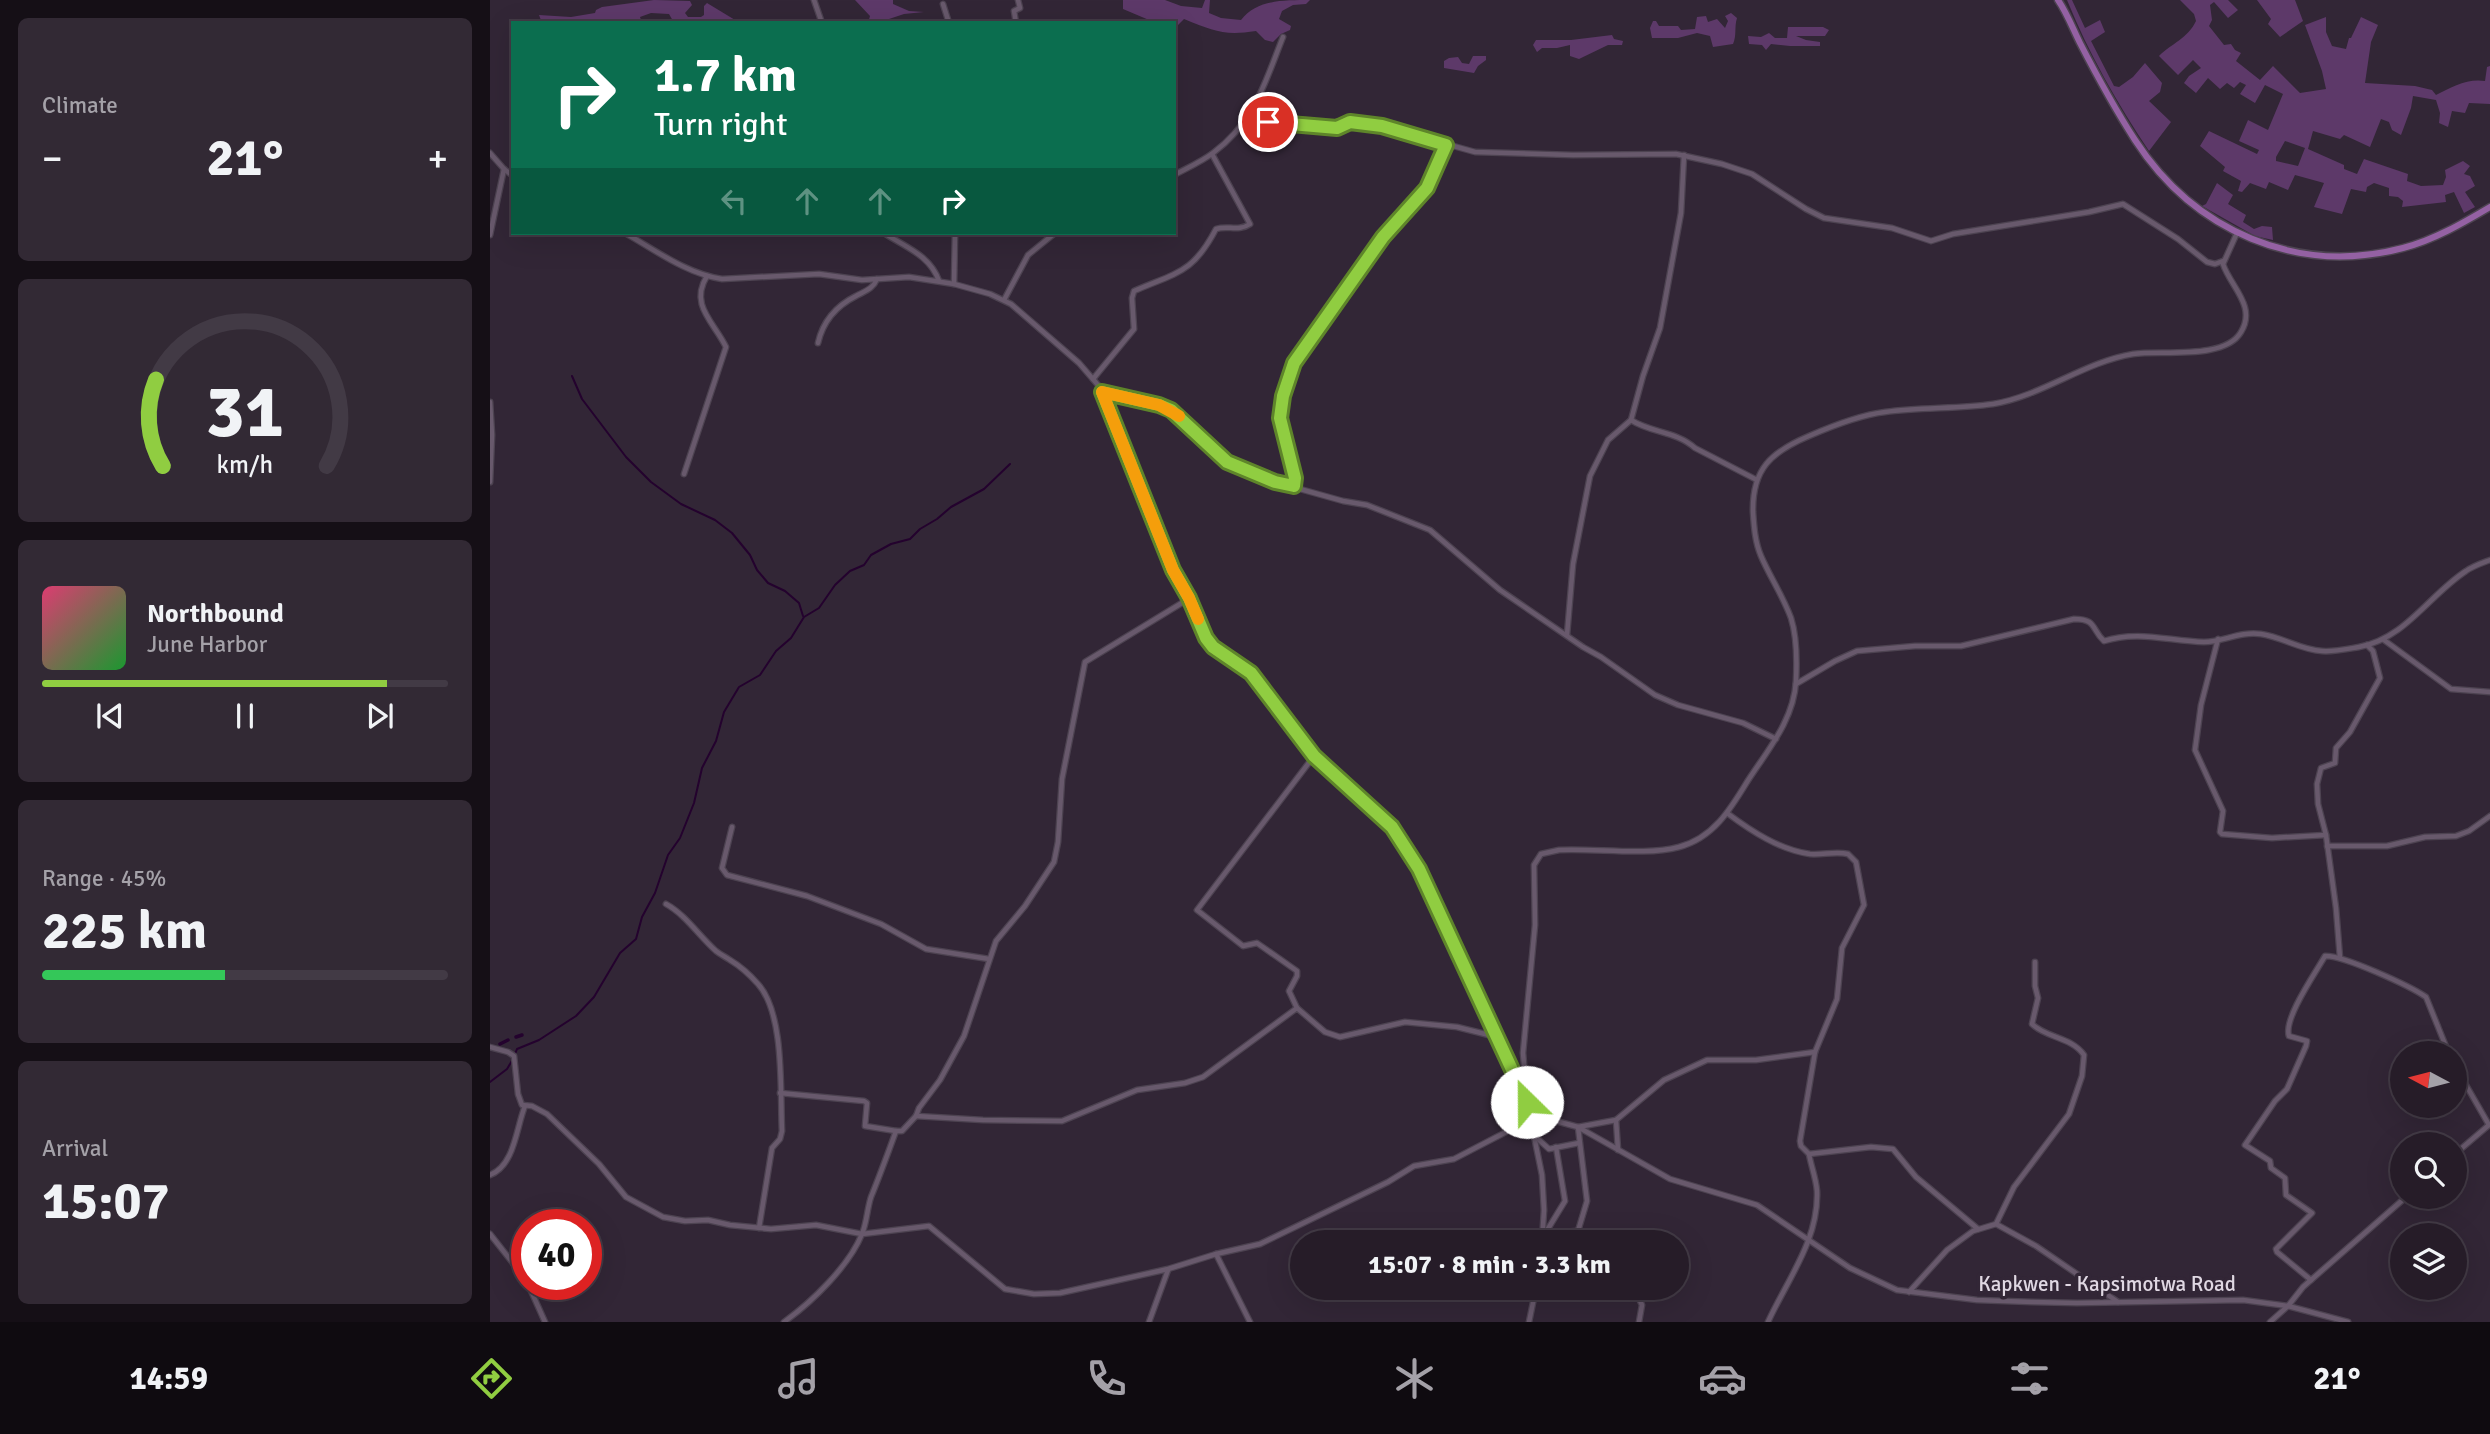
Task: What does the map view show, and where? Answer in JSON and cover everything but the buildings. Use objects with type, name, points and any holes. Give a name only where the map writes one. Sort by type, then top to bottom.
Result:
[{"type":"main road","points":[[2060,1],[2110,99],[2150,161],[2181,195],[2236,233],[2275,247],[2312,254],[2372,254],[2403,248],[2433,237],[2490,207]]},
{"type":"street","points":[[814,0],[821,21]]},
{"type":"street","points":[[1016,21],[1014,11],[1020,8],[1018,0]]},
{"type":"street","points":[[943,5],[948,21]]},
{"type":"street","points":[[1176,174],[1212,154],[1249,118],[1266,83],[1283,37]]},
{"type":"street","points":[[1249,118],[1306,127],[1337,128],[1350,122],[1382,126],[1475,152],[1583,155],[1657,152],[1684,155],[1752,174],[1805,209],[1824,218],[1892,228],[1931,241],[1954,234],[2123,204],[2207,261],[2215,264],[2223,261]]},
{"type":"street","points":[[1294,486],[1295,478],[1280,418],[1283,396],[1294,363],[1383,237],[1427,188],[1446,145]]},
{"type":"street","points":[[490,153],[511,174]]},
{"type":"street","points":[[1093,379],[1134,330],[1134,291],[1191,265],[1202,254],[1216,229],[1223,227],[1234,230],[1250,224],[1212,154]]},
{"type":"street","points":[[1567,635],[1573,564],[1590,476],[1608,440],[1631,420],[1660,328],[1670,284],[1682,203],[1684,155]]},
{"type":"street","points":[[490,235],[504,169]]},
{"type":"street","points":[[1527,1102],[1523,1053],[1535,925],[1534,865],[1537,857],[1544,852],[1559,850],[1677,848],[1703,837],[1727,813],[1776,739],[1790,710],[1796,684],[1795,639],[1791,620],[1756,543],[1753,501],[1756,480],[1765,464],[1790,445],[1811,435],[1873,414],[1994,404],[2022,396],[2128,355],[2214,349],[2229,345],[2242,332],[2245,315],[2241,296],[2225,271],[2223,261],[2236,233]]},
{"type":"street","points":[[629,235],[689,269],[722,279],[819,274],[862,280],[909,277],[954,284],[1004,300],[1029,318],[1079,363],[1102,392],[1173,570],[1189,598],[1208,642],[1251,673],[1314,756],[1398,834],[1419,869],[1527,1102],[1536,1138],[1544,1195],[1544,1230]]},
{"type":"street","points":[[887,235],[927,261],[936,270],[939,281]]},
{"type":"street","points":[[954,284],[955,235]]},
{"type":"street","points":[[1004,300],[1028,255],[1053,235]]},
{"type":"street","points":[[684,474],[726,349],[700,303],[701,286],[707,276]]},
{"type":"street","points":[[818,343],[824,323],[846,302],[872,286],[877,279]]},
{"type":"street","points":[[1102,392],[1171,410],[1227,462],[1275,482],[1367,505],[1430,530],[1500,590],[1664,701],[1743,723],[1776,739]]},
{"type":"street","points":[[490,402],[490,482]]},
{"type":"street","points":[[1631,420],[1643,427],[1664,431],[1687,441],[1695,448],[1756,480]]},
{"type":"street","points":[[1796,684],[1857,651],[1915,646],[1961,646],[2074,619],[2093,623],[2104,641],[2117,636],[2137,635],[2203,642],[2238,634],[2259,634],[2321,652],[2367,645],[2384,640],[2464,572],[2490,561]]},
{"type":"street","points":[[780,1093],[866,1102],[866,1126],[895,1131],[902,1131],[916,1116],[964,1036],[996,941],[1025,906],[1057,854],[1062,779],[1085,663],[1189,598]]},
{"type":"street","points":[[2218,639],[2201,705],[2195,750],[2222,811],[2220,832],[2262,837],[2326,835]]},
{"type":"street","points":[[2384,640],[2451,689],[2490,692]]},
{"type":"street","points":[[2340,958],[2326,835],[2318,804],[2319,773],[2321,768],[2335,763],[2336,748],[2350,732],[2378,684],[2380,673],[2373,651],[2367,645]]},
{"type":"street","points":[[1314,756],[1197,910],[1243,946],[1256,943],[1297,971],[1289,991],[1297,1008],[1325,1032],[1340,1037],[1405,1022],[1457,1027],[1497,1037]]},
{"type":"street","points":[[1727,813],[1753,833],[1791,848],[1815,854],[1851,855],[1856,862],[1864,905],[1843,942],[1838,999],[1815,1052],[1800,1133],[1800,1144],[1809,1154],[1816,1189],[1809,1240],[1768,1322]]},
{"type":"street","points":[[2327,846],[2387,846],[2425,837],[2456,836],[2469,831],[2490,816]]},
{"type":"street","points":[[732,827],[722,868],[727,875],[807,896],[881,924],[932,951],[989,959]]},
{"type":"street","points":[[666,904],[680,913],[716,951],[732,960],[754,980],[774,1009],[782,1131],[780,1139],[772,1148],[760,1228]]},
{"type":"street","points":[[2311,1280],[2276,1249],[2312,1213],[2288,1197],[2283,1175],[2271,1168],[2268,1159],[2245,1144],[2275,1101],[2287,1089],[2306,1046],[2306,1040],[2287,1034],[2299,1000],[2325,956],[2340,958],[2373,970],[2426,997],[2444,1041]]},
{"type":"street","points":[[1996,1224],[2014,1187],[2069,1114],[2083,1071],[2085,1056],[2081,1049],[2032,1024],[2038,998],[2035,962]]},
{"type":"street","points":[[916,1116],[1046,1123],[1071,1119],[1137,1090],[1185,1083],[1203,1077],[1297,1008]]},
{"type":"street","points":[[490,1047],[514,1056],[521,1103],[547,1114],[599,1164],[626,1197],[652,1212],[671,1219],[708,1220],[760,1228],[816,1225],[862,1234],[918,1225],[929,1226],[959,1248],[1000,1285],[1034,1294],[1060,1293],[1168,1269],[1275,1238],[1388,1182],[1413,1166],[1454,1159],[1531,1116]]},
{"type":"street","points":[[1578,1230],[1587,1201],[1578,1127],[1616,1120],[1664,1080],[1707,1060],[1756,1060],[1815,1052]]},
{"type":"street","points":[[2467,1144],[2490,1124],[2468,1088]]},
{"type":"street","points":[[490,1175],[505,1164],[525,1106]]},
{"type":"street","name":"Kapkwen - Kapsimotwa Road","points":[[1531,1116],[1578,1127],[1670,1179],[1751,1202],[1850,1268],[1880,1283],[1908,1292],[2077,1303],[2226,1299],[2288,1306],[2348,1322]]},
{"type":"street","points":[[1616,1120],[1618,1150]]},
{"type":"street","points":[[784,1322],[815,1297],[835,1276],[862,1234],[871,1198],[884,1168],[895,1131]]},
{"type":"street","points":[[1536,1138],[1546,1148],[1579,1143]]},
{"type":"street","points":[[1549,1230],[1565,1201],[1556,1147]]},
{"type":"street","points":[[1809,1154],[1871,1147],[1893,1149],[1916,1177],[1978,1229]]},
{"type":"street","points":[[2270,1322],[2311,1280],[2392,1209]]},
{"type":"street","points":[[1908,1292],[1947,1250],[1978,1229],[1996,1224],[2036,1246],[2118,1302]]},
{"type":"street","points":[[490,1234],[511,1261]]},
{"type":"street","points":[[1216,1254],[1250,1322]]},
{"type":"street","points":[[1149,1322],[1168,1269]]},
{"type":"street","points":[[535,1300],[545,1322]]},
{"type":"street","points":[[1529,1322],[1534,1300]]},
{"type":"street","points":[[1639,1300],[1642,1306],[1639,1322]]},
{"type":"shaded area","points":[[654,0],[690,1],[692,5],[685,13],[688,17],[704,15],[704,6],[707,3],[737,21],[673,21],[669,14],[651,13],[640,17],[641,21],[541,21],[539,15],[571,17],[595,13],[602,7]]},
{"type":"shaded area","points":[[855,0],[893,0],[893,4],[909,11],[924,12],[904,14],[883,21],[869,21],[870,16]]},
{"type":"shaded area","points":[[1123,0],[1165,0],[1181,6],[1202,8],[1205,0],[1210,0],[1209,13],[1221,18],[1241,20],[1254,8],[1262,5],[1280,1],[1310,0],[1306,4],[1293,5],[1282,11],[1279,19],[1291,26],[1290,30],[1273,42],[1265,40],[1256,31],[1219,31],[1184,19],[1178,25],[1176,21],[1149,20],[1123,9]]},
{"type":"shaded area","points":[[2067,0],[2072,0],[2085,28],[2100,20],[2105,32],[2091,41],[2114,86],[2119,87],[2133,77],[2145,63],[2162,83],[2160,92],[2149,101],[2171,122],[2149,151],[2104,78]]},
{"type":"shaded area","points":[[2180,0],[2228,0],[2238,10],[2228,18],[2214,2],[2210,5],[2212,20],[2209,26],[2224,45],[2231,44],[2241,53],[2236,61],[2260,80],[2273,66],[2300,93],[2326,89],[2305,25],[2326,17],[2326,32],[2332,46],[2346,49],[2361,17],[2378,25],[2371,42],[2365,83],[2415,86],[2432,90],[2436,95],[2466,82],[2485,81],[2487,67],[2490,66],[2490,104],[2469,103],[2465,113],[2452,111],[2448,127],[2439,123],[2440,113],[2436,100],[2413,96],[2401,135],[2392,130],[2389,122],[2381,119],[2370,147],[2344,135],[2340,139],[2313,131],[2308,149],[2344,165],[2344,169],[2357,174],[2364,159],[2408,174],[2407,181],[2421,186],[2443,185],[2445,170],[2463,161],[2470,166],[2464,174],[2470,176],[2475,186],[2465,192],[2475,207],[2464,213],[2454,192],[2445,195],[2446,202],[2402,207],[2403,201],[2389,196],[2389,188],[2374,183],[2367,187],[2366,192],[2351,189],[2342,214],[2314,207],[2324,183],[2295,175],[2288,190],[2269,182],[2266,189],[2250,183],[2242,192],[2238,191],[2241,181],[2223,171],[2225,167],[2200,146],[2209,131],[2257,154],[2259,150],[2239,141],[2248,120],[2268,130],[2283,94],[2265,85],[2255,103],[2240,94],[2246,85],[2240,82],[2234,88],[2227,83],[2220,89],[2208,78],[2196,93],[2184,83],[2201,68],[2193,60],[2178,75],[2159,56],[2189,32],[2196,21],[2194,14]],"holes":[[[2285,141],[2305,148],[2298,166],[2276,161]]]},
{"type":"shaded area","points":[[2257,0],[2295,0],[2303,21],[2280,37],[2268,24],[2271,19]]},
{"type":"shaded area","points":[[1731,13],[1737,18],[1733,44],[1713,47],[1710,36],[1697,33],[1678,38],[1652,38],[1650,28],[1653,21],[1659,26],[1678,26],[1681,30],[1695,29],[1697,17],[1706,16],[1708,22],[1717,19],[1725,28],[1728,21],[1725,16]]},
{"type":"shaded area","points":[[1788,27],[1823,27],[1829,30],[1825,36],[1796,36],[1820,42],[1820,46],[1771,44],[1766,50],[1762,45],[1749,44],[1748,36],[1761,37],[1769,33],[1775,38],[1787,38]]},
{"type":"shaded area","points":[[1612,35],[1614,39],[1623,41],[1622,45],[1608,45],[1579,59],[1570,56],[1570,45],[1542,48],[1537,52],[1533,45],[1536,40],[1571,40]]},
{"type":"shaded area","points":[[1473,56],[1486,56],[1486,60],[1474,73],[1444,68],[1444,61],[1449,58],[1458,57],[1462,63],[1469,64]]},
{"type":"shaded area","points":[[2217,183],[2233,195],[2228,204],[2246,215],[2243,222],[2254,229],[2272,227],[2273,240],[2255,236],[2202,206],[2206,204]]},
{"type":"waterway","points":[[572,376],[582,399],[626,457],[651,482],[681,504],[715,520],[732,533],[768,583],[785,591],[799,603],[803,616]]},
{"type":"waterway","points":[[515,1054],[517,1049],[539,1040],[576,1016],[594,997],[620,953],[636,939],[642,917],[655,893],[668,855],[680,838],[694,803],[702,768],[716,741],[724,712],[739,687],[760,675],[776,651],[791,638],[804,617],[819,608],[835,585],[850,571],[864,565],[871,555],[891,544],[910,539],[951,507],[984,489],[1010,464]]},
{"type":"waterway","points":[[516,1037],[522,1035]]},
{"type":"waterway","points":[[500,1044],[508,1040]]},
{"type":"waterway","points":[[490,1082],[507,1069],[513,1059]]},
{"type":"slow traffic","points":[[1179,416],[1159,405],[1102,392],[1173,570],[1198,619]]},
{"type":"route","points":[[1268,122],[1306,127],[1337,128],[1350,122],[1382,126],[1446,145],[1427,188],[1383,237],[1301,351],[1289,374],[1280,418],[1295,478],[1294,486],[1275,482],[1227,462],[1171,410],[1102,392],[1173,570],[1189,598],[1208,642],[1251,673],[1314,756],[1398,834],[1419,869],[1527,1102]]}]
